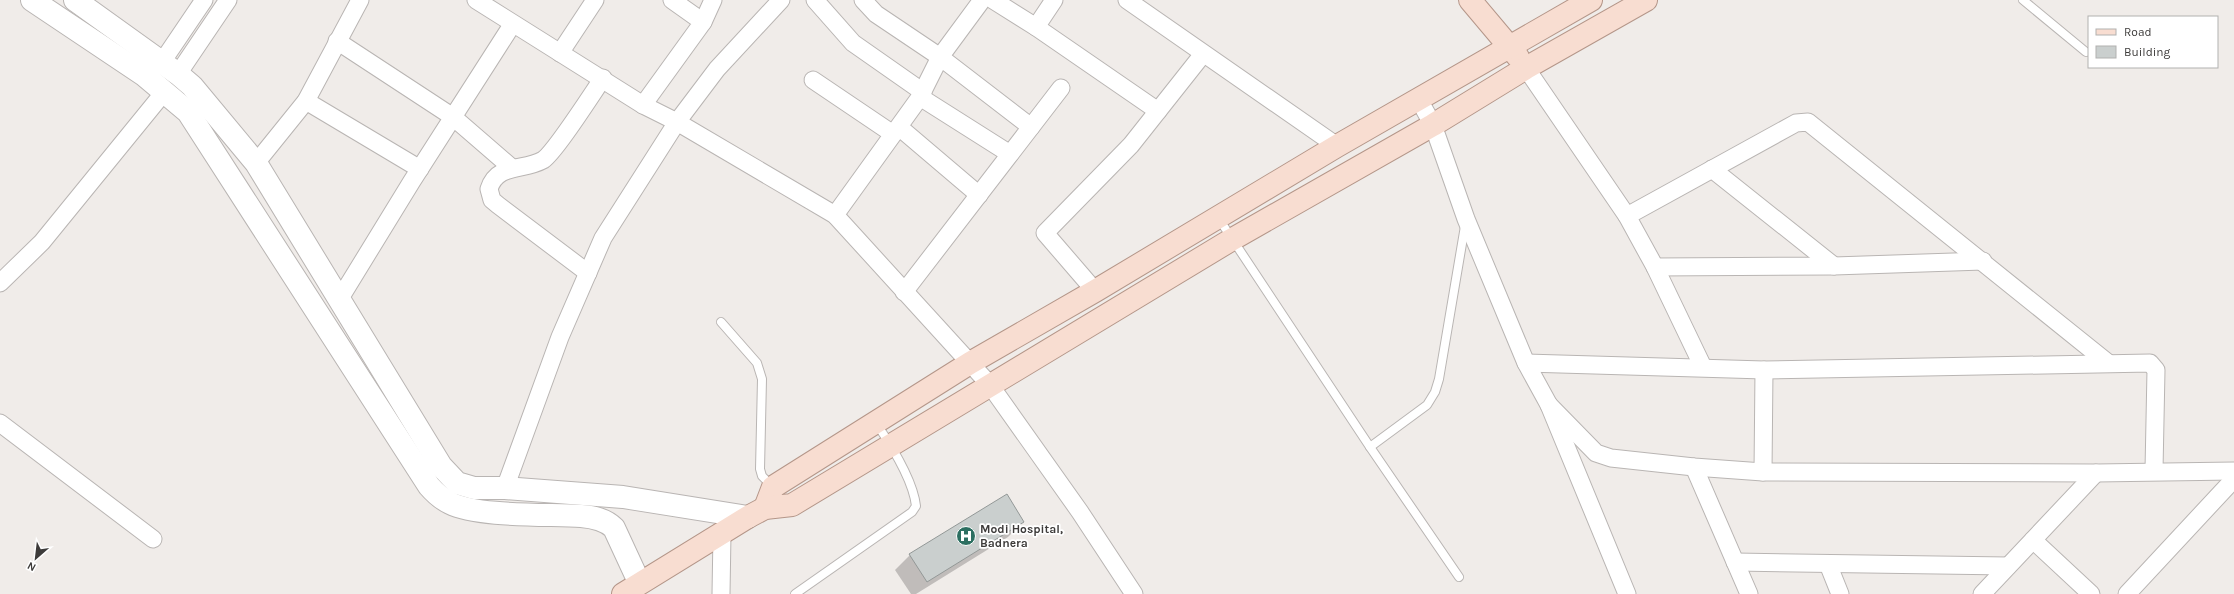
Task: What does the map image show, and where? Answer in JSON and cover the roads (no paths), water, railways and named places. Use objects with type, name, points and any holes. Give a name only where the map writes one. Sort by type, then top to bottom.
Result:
[{"type":"main road","points":[[1470,0],[1510,46],[1526,68]]},
{"type":"main road","points":[[757,513],[773,486],[970,363],[1095,291],[1337,146],[1591,0]]},
{"type":"main road","points":[[631,588],[757,513],[792,505],[1231,240],[1433,125],[1526,68],[1646,0]]},
{"type":"street","points":[[32,0],[165,91],[188,112],[365,388],[429,486],[438,496],[449,503],[467,509],[581,516],[609,522],[614,528],[631,588]]},
{"type":"street","points":[[75,0],[170,68],[192,86],[256,163],[446,472],[457,483],[474,488],[505,488],[624,497],[757,513]]},
{"type":"street","points":[[170,68],[204,0]]},
{"type":"street","points":[[170,68],[228,0]]},
{"type":"street","points":[[256,163],[306,101],[360,0]]},
{"type":"street","points":[[476,0],[512,25],[603,78],[642,104],[677,122],[835,215],[990,385],[1080,512],[1134,594]]},
{"type":"street","points":[[560,53],[595,0]]},
{"type":"street","points":[[672,0],[703,22]]},
{"type":"street","points":[[642,104],[703,22],[713,0]]},
{"type":"street","points":[[505,488],[560,337],[603,238],[677,122],[717,69],[781,0]]},
{"type":"street","points":[[814,0],[853,43],[921,95],[1010,154]]},
{"type":"street","points":[[863,0],[876,14],[940,57],[1031,127]]},
{"type":"street","points":[[835,215],[921,95],[940,57],[982,0]]},
{"type":"street","points":[[993,0],[1036,27],[1158,111]]},
{"type":"street","points":[[1036,27],[1054,0]]},
{"type":"street","points":[[1126,0],[1337,146]]},
{"type":"street","points":[[339,300],[512,25]]},
{"type":"street","points":[[337,41],[453,118],[512,168]]},
{"type":"street","points":[[1095,291],[1046,234],[1131,145],[1203,54]]},
{"type":"street","points":[[1526,68],[1627,216],[1655,267],[1702,367]]},
{"type":"street","points":[[588,273],[492,200],[489,190],[494,179],[512,168],[536,163],[549,154],[603,78]]},
{"type":"street","points":[[813,80],[896,131],[979,195]]},
{"type":"street","points":[[904,292],[1061,88]]},
{"type":"street","points":[[0,283],[42,242],[165,91]]},
{"type":"street","points":[[1419,100],[1433,125],[1466,219],[1526,363],[1549,405],[1627,594]]},
{"type":"street","points":[[306,101],[420,169]]},
{"type":"street","points":[[1627,216],[1796,123],[1808,122],[1983,261],[2108,363]]},
{"type":"street","points":[[1712,169],[1834,266]]},
{"type":"street","points":[[1655,267],[1834,266],[1983,261]]},
{"type":"street","points":[[1526,363],[1764,370],[2146,362],[2156,367],[2154,470]]},
{"type":"street","points":[[1763,472],[1764,370]]},
{"type":"street","points":[[1549,405],[1596,453],[1611,458],[1694,467],[1763,472],[2096,473],[2154,470],[2234,471]]},
{"type":"street","points":[[0,423],[153,539]]},
{"type":"street","points":[[1694,467],[1749,594]]},
{"type":"street","points":[[1982,594],[2096,473]]},
{"type":"street","points":[[2127,594],[2234,479]]},
{"type":"street","points":[[609,522],[624,497]]},
{"type":"street","points":[[721,594],[722,534]]},
{"type":"street","points":[[2033,540],[2091,594]]},
{"type":"street","points":[[1735,562],[2008,566]]},
{"type":"street","points":[[1828,564],[1840,594]]},
{"type":"lane","points":[[2023,0],[2086,52]]},
{"type":"lane","points":[[1218,217],[1231,240],[1458,577]]},
{"type":"lane","points":[[1370,447],[1426,405],[1435,392],[1439,379],[1466,219]]},
{"type":"lane","points":[[721,322],[758,363],[762,379],[760,469],[762,476],[792,505]]},
{"type":"lane","points":[[795,594],[912,512],[916,506],[915,496],[891,445],[875,422]]},
{"type":"place","name":"Modi Hospital, Badnera","points":[[966,536]]}]
